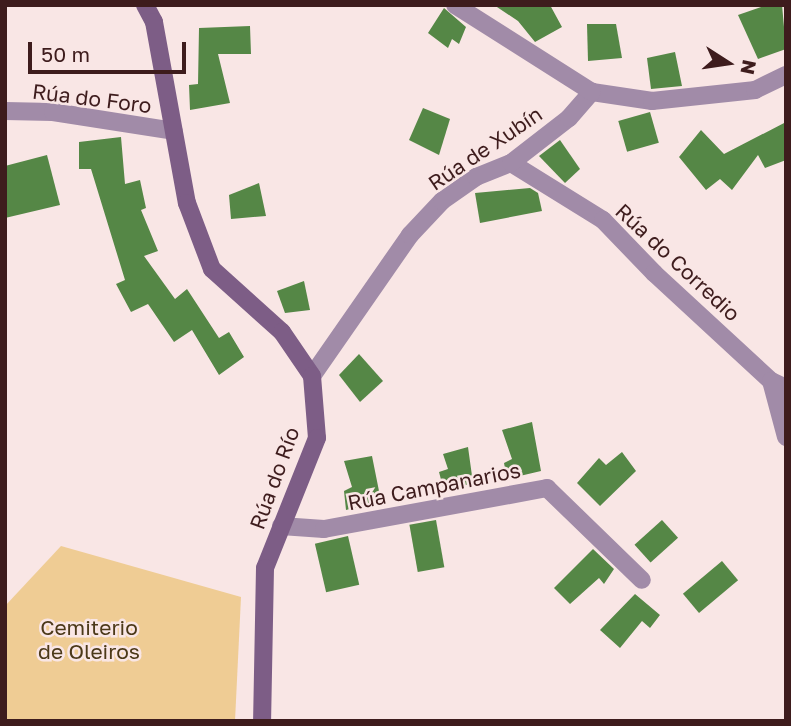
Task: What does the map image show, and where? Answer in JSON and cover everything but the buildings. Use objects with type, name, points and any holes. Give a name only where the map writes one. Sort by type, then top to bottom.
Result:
[{"type":"street","name":"Rúa do Río","points":[[145,5],[154,22],[187,204],[212,269],[282,332],[312,376],[317,438],[265,568],[262,721]]},
{"type":"street","points":[[455,5],[592,92],[652,101],[755,90],[786,75]]},
{"type":"street","name":"Rúa de Xubín","points":[[312,376],[434,209],[476,177],[511,163],[569,118],[592,92]]},
{"type":"street","name":"Rúa do Foro","points":[[5,111],[52,112],[174,131]]},
{"type":"street","name":"Rúa do Corredio","points":[[511,163],[603,220],[778,384],[786,437]]},
{"type":"street","name":"Rúa Campanarios","points":[[281,526],[324,529],[547,488],[642,580]]},
{"type":"green space","name":"Cemiterio de Oleiros","points":[[61,546],[241,597],[235,721],[5,721],[5,606]]}]
